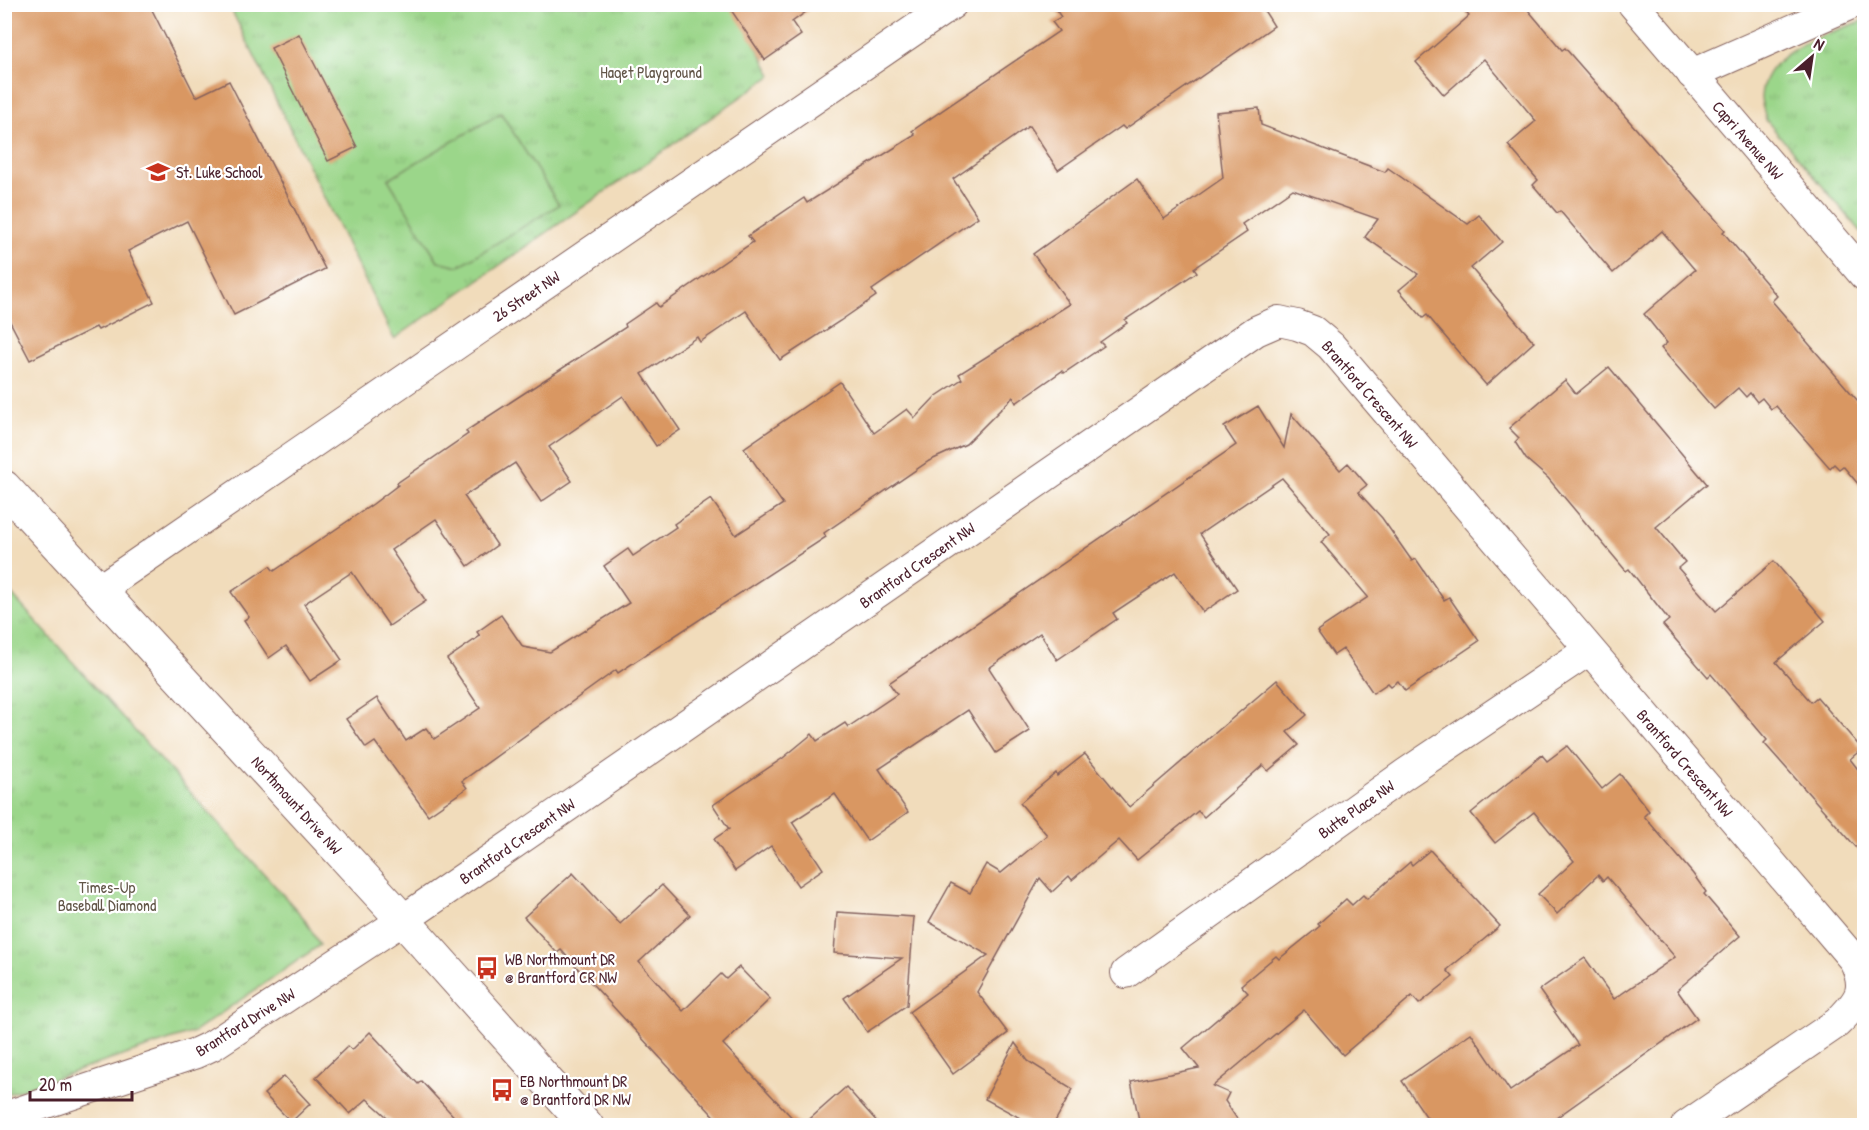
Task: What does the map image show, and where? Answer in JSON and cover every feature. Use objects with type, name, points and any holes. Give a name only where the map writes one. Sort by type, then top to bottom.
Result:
[{"type":"street","name":"26 Street NW","points":[[100,589],[952,4]]},
{"type":"street","name":"Capri Avenue NW","points":[[1633,4],[1864,275]]},
{"type":"street","points":[[1692,74],[1851,4]]},
{"type":"street","name":"Brantford Crescent NW","points":[[403,920],[1256,331],[1279,321],[1313,331],[1331,346],[1854,960],[1862,975],[1862,992],[1854,1007],[1837,1023],[1686,1125]]},
{"type":"street","name":"Northmount Drive NW","points":[[4,487],[403,920],[587,1125]]},
{"type":"street","name":"Butte Place NW","points":[[1126,973],[1405,774],[1589,650]]},
{"type":"street","name":"Brantford Drive NW","points":[[4,1117],[196,1053],[213,1045],[403,920]]},
{"type":"green space","name":"Haqet Playground","points":[[229,5],[733,5],[772,75],[394,339]]},
{"type":"green space","points":[[1864,20],[1864,235],[1766,120],[1761,97],[1765,81],[1773,67],[1785,55],[1816,38]]},
{"type":"green space","points":[[501,113],[559,205],[459,266],[438,261],[388,179]]},
{"type":"green space","name":"Times-Up Baseball Diamond","points":[[4,586],[303,917],[320,945],[194,1032],[5,1095]]},
{"type":"building","points":[[4,4],[149,4],[196,97],[229,81],[325,269],[234,315],[187,221],[128,251],[154,302],[98,330],[96,327],[30,360],[4,310]]},
{"type":"building","points":[[727,4],[817,4],[792,22],[801,35],[765,60]]},
{"type":"building","points":[[1052,4],[1260,4],[1274,26],[1125,129],[1122,126],[1058,170],[1029,126],[953,179],[978,217],[872,290],[876,296],[780,360],[746,311],[700,342],[697,337],[642,374],[680,430],[656,446],[623,396],[549,447],[572,481],[541,502],[515,463],[464,496],[497,545],[468,566],[436,519],[391,550],[426,601],[389,626],[352,572],[304,604],[342,660],[310,681],[286,646],[269,658],[244,620],[249,617],[231,592],[270,566],[274,571],[373,504],[398,485],[397,483],[468,434],[466,431],[626,327],[625,324],[656,303],[659,307],[753,242],[748,236],[804,198],[807,203],[915,135],[912,131],[1059,31],[1052,22],[1061,17]]},
{"type":"building","points":[[1458,4],[1523,4],[1562,50],[1565,48],[1725,230],[1723,232],[1777,296],[1772,301],[1864,408],[1864,491],[1843,466],[1839,469],[1834,464],[1830,468],[1776,406],[1771,409],[1762,398],[1757,402],[1750,393],[1746,397],[1738,388],[1714,409],[1661,348],[1667,343],[1644,314],[1695,270],[1662,231],[1613,273],[1560,211],[1557,213],[1533,185],[1538,180],[1508,145],[1536,121],[1484,59],[1444,95],[1416,62],[1469,16]]},
{"type":"building","points":[[299,34],[357,147],[328,161],[271,48]]},
{"type":"building","points":[[1259,108],[1261,125],[1385,172],[1388,168],[1468,224],[1479,215],[1502,242],[1471,268],[1534,342],[1486,385],[1427,315],[1423,318],[1399,290],[1418,274],[1365,237],[1378,219],[1293,189],[1242,224],[1247,232],[1194,268],[1197,272],[1125,320],[1127,323],[1100,342],[1104,346],[1064,373],[1062,371],[1016,403],[1013,397],[966,444],[929,461],[824,533],[826,537],[618,673],[616,670],[462,781],[467,788],[428,815],[375,742],[366,748],[346,719],[377,698],[406,741],[426,728],[434,739],[480,708],[447,659],[480,636],[477,632],[501,615],[523,647],[550,652],[629,603],[604,566],[628,549],[633,556],[676,527],[674,524],[711,499],[736,535],[783,504],[744,448],[840,382],[874,433],[907,409],[915,418],[935,397],[962,379],[959,374],[1070,304],[1033,254],[1137,179],[1164,219],[1223,178],[1216,112]]},
{"type":"building","points":[[1609,367],[1707,484],[1656,527],[1685,562],[1678,568],[1716,611],[1774,561],[1825,621],[1776,662],[1811,702],[1817,697],[1862,749],[1850,759],[1864,777],[1864,856],[1764,743],[1767,740],[1711,674],[1708,677],[1663,625],[1669,620],[1629,569],[1626,571],[1548,478],[1526,459],[1515,442],[1519,438],[1509,428],[1565,380],[1576,394]]},
{"type":"building","points":[[1258,406],[1284,448],[1291,414],[1340,470],[1348,463],[1367,485],[1358,492],[1382,518],[1412,561],[1416,559],[1444,600],[1449,597],[1479,641],[1405,691],[1398,681],[1391,686],[1388,683],[1373,693],[1343,649],[1334,655],[1317,631],[1368,597],[1321,542],[1330,534],[1282,478],[1200,534],[1237,589],[1203,612],[1175,572],[1113,613],[1117,619],[1057,660],[1040,633],[989,668],[1030,731],[996,753],[968,710],[879,769],[908,812],[867,841],[835,794],[792,822],[823,869],[798,886],[771,846],[735,871],[714,839],[729,829],[713,805],[783,758],[812,734],[817,741],[845,723],[848,727],[897,694],[889,683],[1236,445],[1224,427]]},
{"type":"building","points":[[1277,680],[1307,715],[1287,732],[1299,745],[1268,771],[1263,765],[1204,817],[1198,811],[1137,860],[1119,840],[1072,880],[1069,876],[1052,892],[1040,878],[977,992],[1008,1033],[953,1074],[909,1012],[988,955],[929,922],[951,883],[970,893],[986,864],[1001,873],[1047,835],[1020,803],[1056,773],[1057,776],[1085,754],[1129,807]]},
{"type":"building","points":[[1567,746],[1602,789],[1620,774],[1649,811],[1644,816],[1693,874],[1706,892],[1704,894],[1740,936],[1677,990],[1697,1018],[1546,1125],[1432,1125],[1402,1081],[1471,1033],[1510,1091],[1578,1045],[1539,990],[1585,958],[1614,999],[1675,957],[1607,877],[1603,881],[1598,875],[1557,914],[1538,894],[1574,861],[1534,812],[1495,843],[1471,813],[1542,755],[1547,761]]},
{"type":"building","points":[[1430,850],[1500,926],[1447,970],[1453,977],[1419,1004],[1412,996],[1343,1055],[1304,1010],[1213,1086],[1229,1093],[1225,1101],[1241,1125],[1140,1125],[1131,1082],[1199,1068],[1183,1048],[1248,993],[1241,985],[1276,956],[1279,959],[1320,926],[1318,924],[1346,899],[1352,905],[1363,895],[1367,899],[1410,862],[1412,865]]},
{"type":"building","points":[[573,873],[620,924],[662,885],[690,915],[639,962],[683,1011],[721,974],[726,979],[739,967],[770,999],[723,1044],[799,1125],[722,1125],[561,950],[557,953],[524,917]]},
{"type":"building","points":[[837,912],[914,917],[907,1005],[867,1032],[844,998],[902,958],[834,953]]},
{"type":"building","points":[[370,1032],[418,1084],[421,1081],[462,1125],[396,1125],[367,1099],[350,1114],[316,1077],[348,1046],[352,1050]]},
{"type":"building","points":[[1015,1043],[1028,1061],[1073,1089],[1053,1125],[1033,1125],[985,1099]]},
{"type":"building","points":[[284,1076],[310,1104],[291,1122],[264,1094]]},
{"type":"building","points":[[846,1087],[880,1125],[803,1125]]},
{"type":"place","name":"St. Luke School","points":[[158,172]]},
{"type":"place","name":"WB Northmount DR @ Brantford CR NW","points":[[487,968]]},
{"type":"place","name":"EB Northmount DR @ Brantford DR NW","points":[[502,1090]]}]
